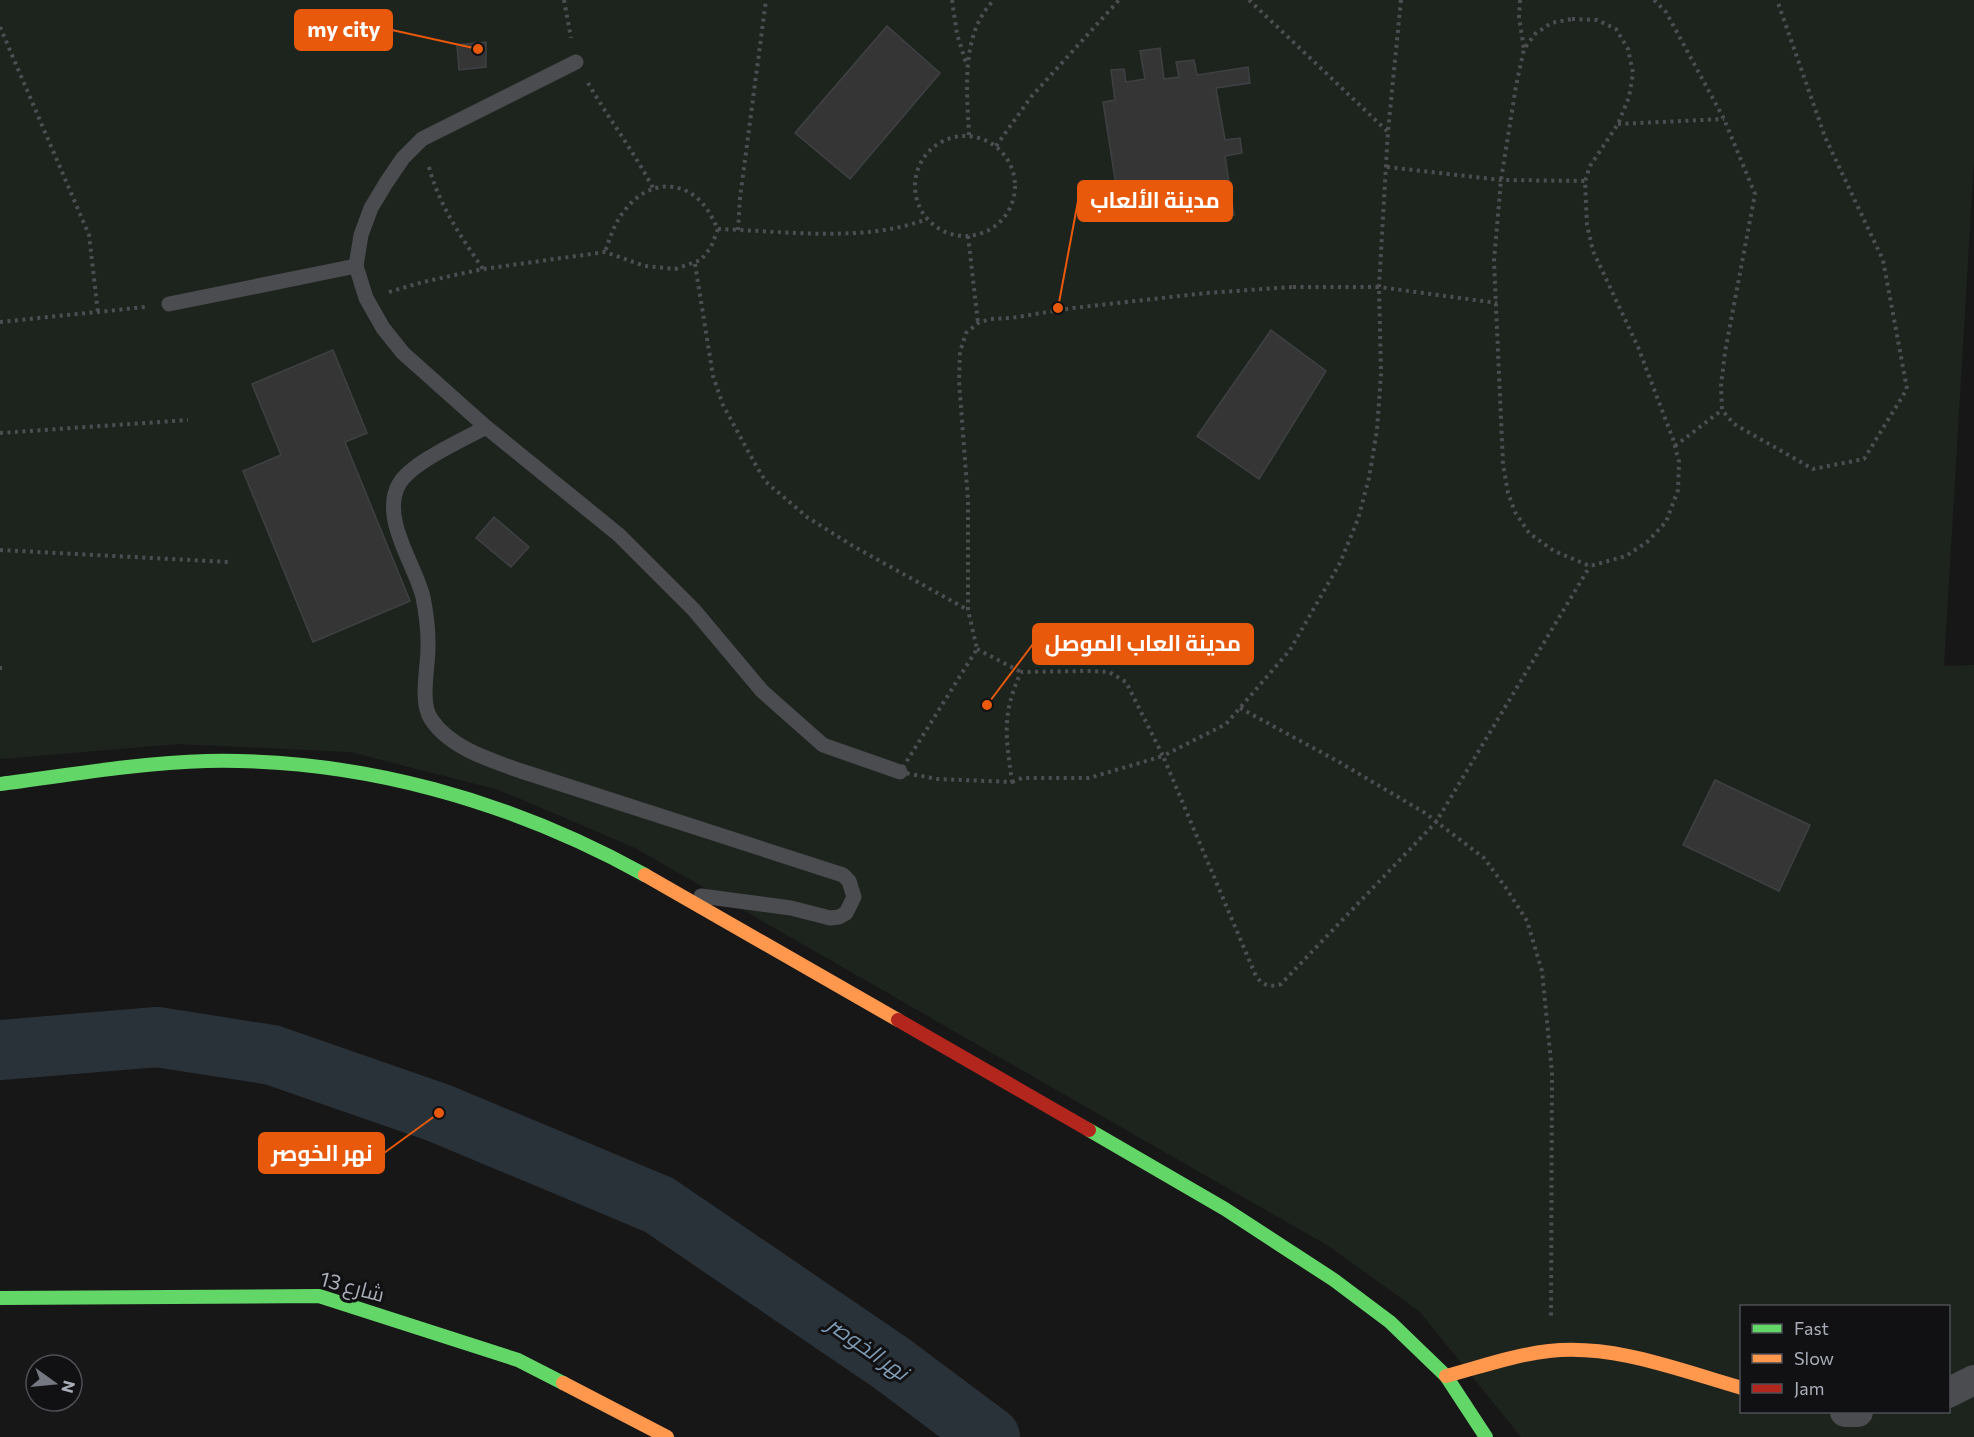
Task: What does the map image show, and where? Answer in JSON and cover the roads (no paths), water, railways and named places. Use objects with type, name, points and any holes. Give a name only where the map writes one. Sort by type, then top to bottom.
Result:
[{"type":"main road","points":[[0,784],[154,764],[235,761],[310,765],[383,778],[455,795],[526,819],[594,849],[678,893],[1225,1209],[1334,1280],[1390,1322],[1446,1376],[1486,1437]]},
{"type":"main road","name":"شارع 13","points":[[0,1298],[319,1296],[518,1360],[667,1437]]},
{"type":"main road","points":[[1446,1376],[1517,1355],[1551,1350],[1584,1349],[1611,1353],[1740,1387]]},
{"type":"street","points":[[1950,1392],[1974,1380]]},
{"type":"lane","points":[[576,62],[422,139],[403,158],[371,208],[361,235],[356,266],[366,298],[383,328],[404,353],[486,427],[619,535],[694,610],[762,692],[824,745],[900,772]]},
{"type":"lane","points":[[169,304],[356,266]]},
{"type":"lane","points":[[486,427],[408,473],[398,485],[394,499],[395,521],[423,596],[429,644],[425,702],[431,721],[453,740],[468,749],[521,771],[843,875],[849,881],[854,897],[846,913],[830,918],[791,908],[678,893]]},
{"type":"waterway","name":"نهر الخوصر","points":[[0,1050],[157,1037],[272,1055],[439,1113],[659,1205],[891,1363],[990,1437]]},
{"type":"place","name":"my city","points":[[478,49]]},
{"type":"place","name":"مدينة الألعاب","points":[[1058,308]]},
{"type":"place","name":"مدينة العاب الموصل","points":[[987,705]]},
{"type":"place","name":"نهر الخوصر","points":[[439,1113]]}]
